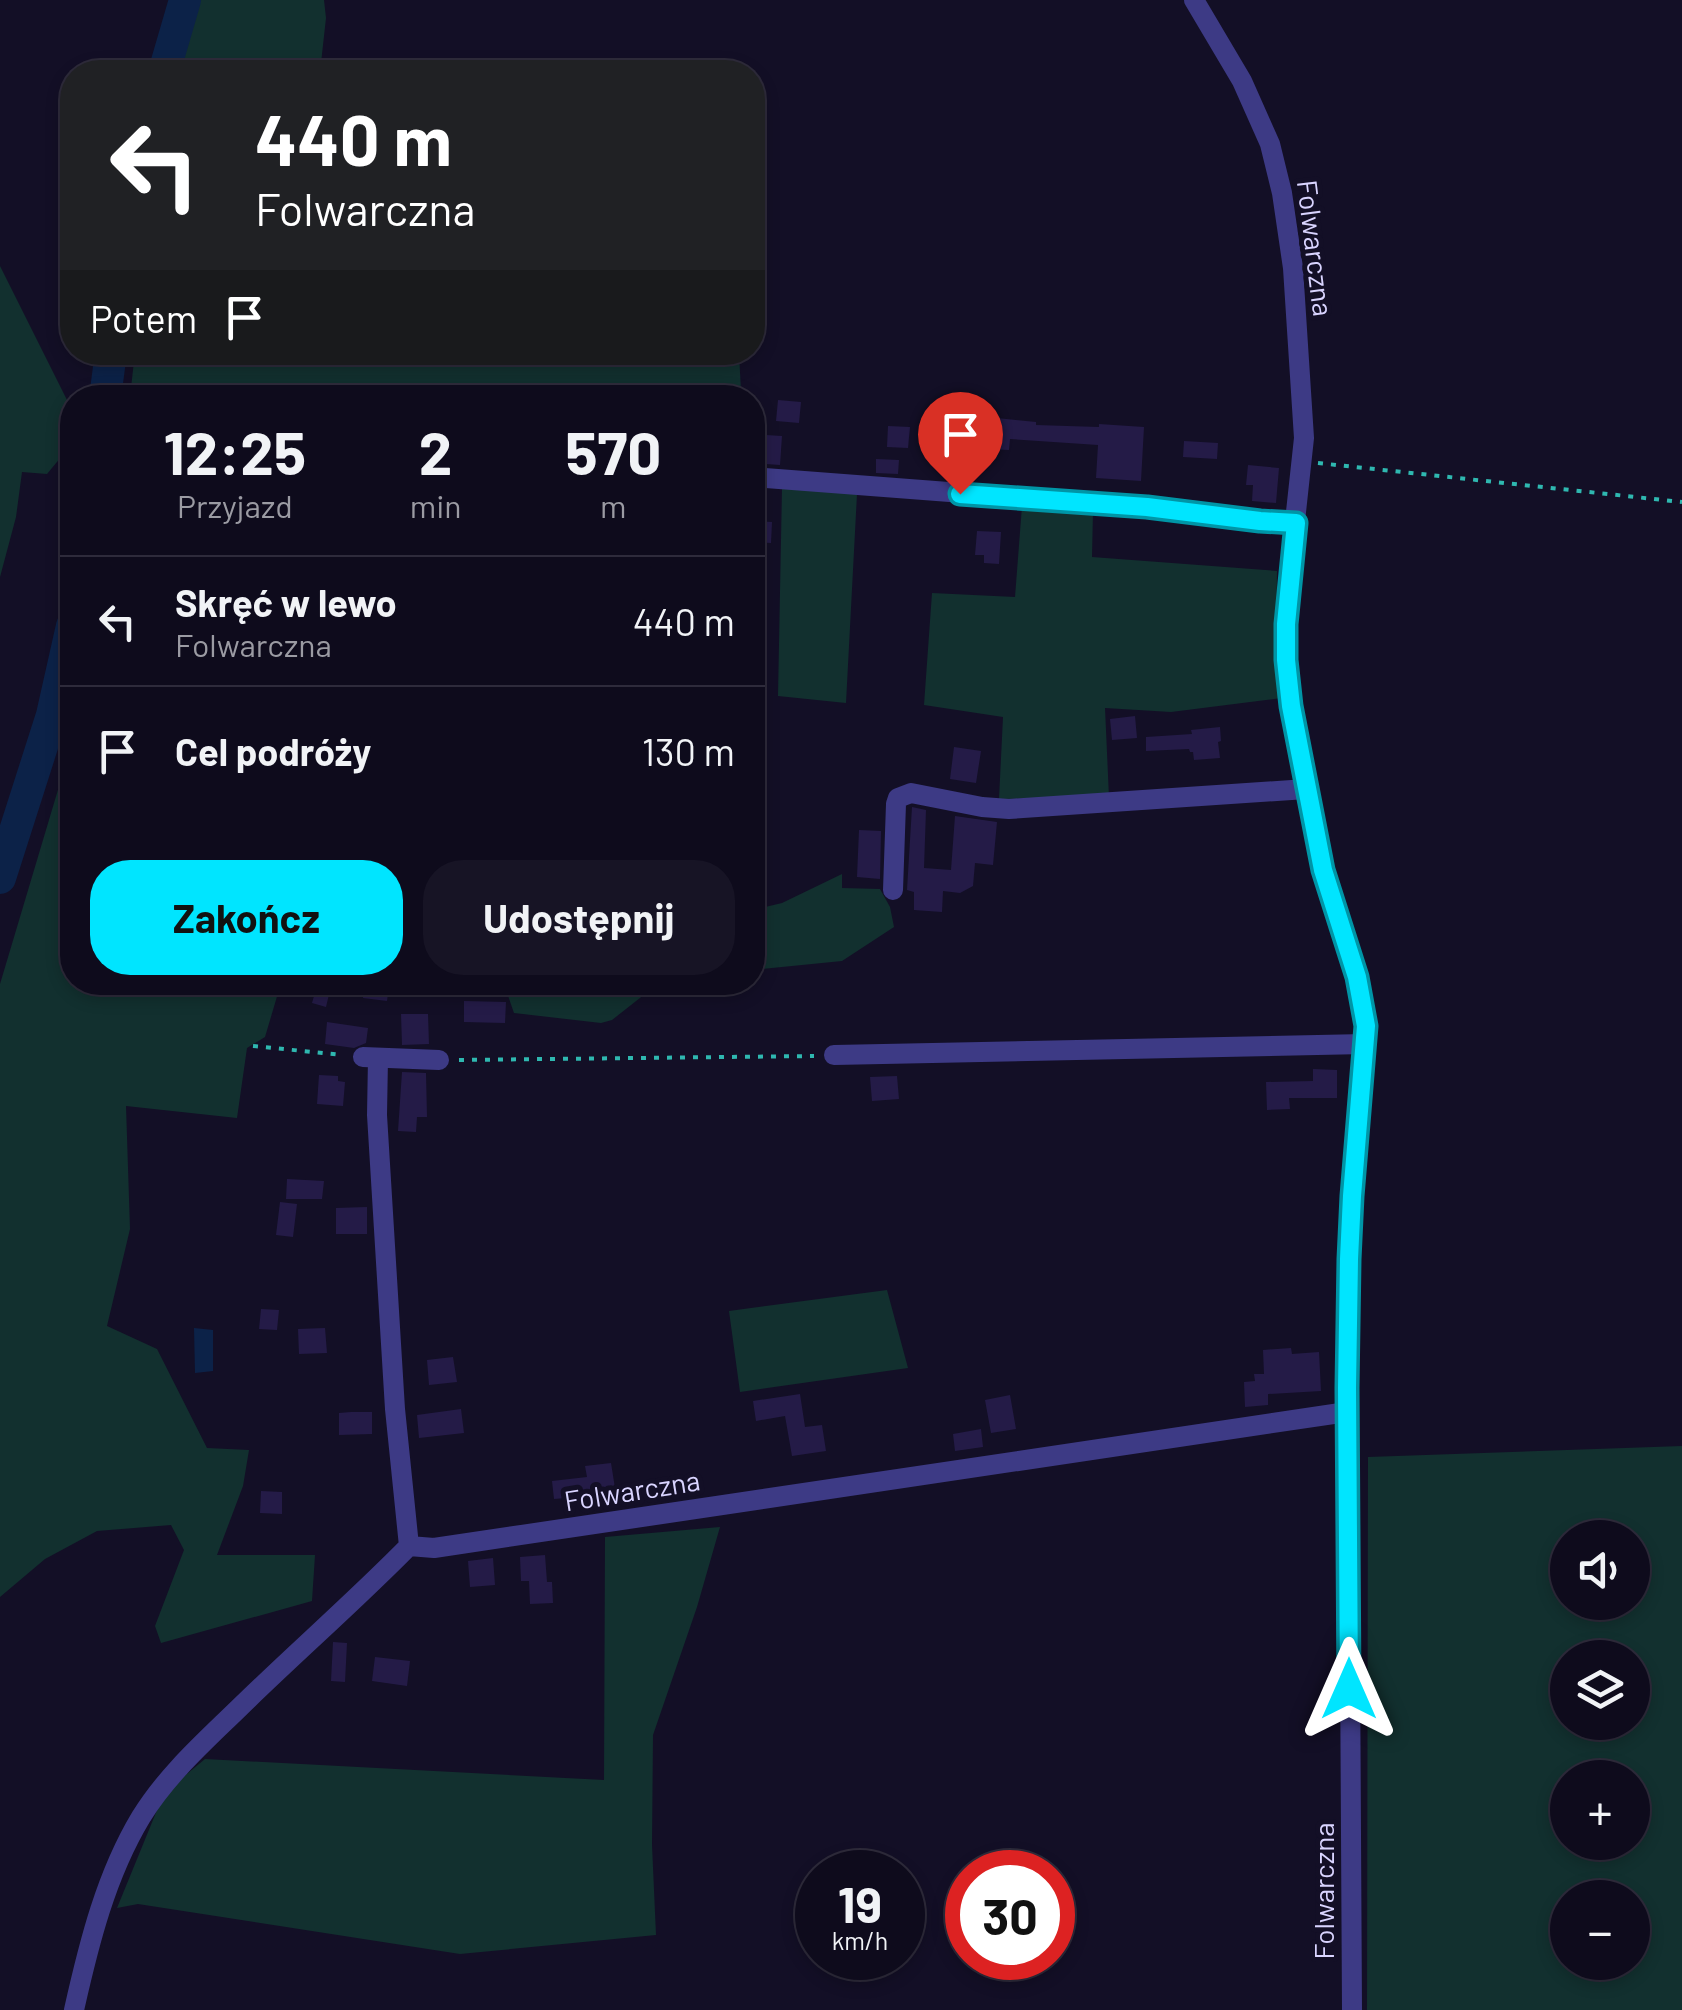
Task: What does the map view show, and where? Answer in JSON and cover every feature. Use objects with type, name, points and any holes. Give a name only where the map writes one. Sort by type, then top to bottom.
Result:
[{"type":"street","name":"Folwarczna","points":[[1194,0],[1242,81],[1262,124],[1276,163],[1286,214],[1304,411],[1303,462],[1286,608],[1286,660],[1291,706],[1325,879],[1360,986],[1366,1026],[1352,1196],[1347,1412],[1352,2010]]},
{"type":"street","points":[[765,477],[1147,507],[1296,523]]},
{"type":"street","points":[[893,890],[896,804],[904,794],[1009,808],[1306,790]]},
{"type":"street","points":[[834,1055],[1366,1044]]},
{"type":"street","points":[[74,2010],[106,1892],[123,1850],[149,1804],[196,1749],[409,1546],[394,1409],[377,1116],[370,1058],[440,1060]]},
{"type":"street","name":"Folwarczna","points":[[409,1546],[470,1543],[1347,1412]]},
{"type":"path","points":[[1303,462],[1682,502]]},
{"type":"path","points":[[253,1046],[370,1058]]},
{"type":"path","points":[[440,1060],[834,1055]]},
{"type":"green space","points":[[198,0],[324,0],[321,60],[180,60]]},
{"type":"green space","points":[[0,266],[60,386],[60,458],[47,474],[22,472],[16,517],[0,577]]},
{"type":"green space","points":[[134,365],[740,365],[741,385],[131,385]]},
{"type":"green space","points":[[782,488],[857,494],[846,703],[778,696]]},
{"type":"green space","points":[[1022,506],[1093,511],[1092,557],[1277,571],[1276,652],[1282,698],[1171,712],[1105,708],[1109,797],[999,799],[1003,717],[924,705],[932,593],[1015,597]]},
{"type":"green space","points":[[60,783],[60,995],[277,995],[265,1037],[247,1048],[237,1118],[126,1106],[130,1229],[107,1326],[157,1349],[207,1448],[249,1450],[243,1486],[217,1555],[315,1555],[312,1601],[161,1643],[155,1626],[184,1550],[171,1525],[97,1531],[45,1559],[0,1597],[0,984]]},
{"type":"green space","points":[[842,874],[842,888],[880,889],[890,907],[894,927],[842,961],[765,969],[765,907]]},
{"type":"green space","points":[[508,995],[644,995],[612,1020],[601,1023],[514,1013]]},
{"type":"green space","points":[[887,1290],[908,1368],[740,1392],[729,1311]]},
{"type":"green space","points":[[1682,1446],[1682,2010],[1367,2010],[1368,1457]]},
{"type":"green space","points":[[720,1527],[653,1735],[656,1935],[460,1954],[138,1904],[117,1908],[164,1793],[205,1759],[604,1780],[605,1537]]},
{"type":"water","points":[[194,1328],[213,1330],[213,1371],[195,1373]]},
{"type":"building","points":[[778,400],[801,402],[799,423],[776,421]]},
{"type":"building","points":[[997,418],[1036,425],[1144,427],[1141,481],[1096,478],[1098,445],[1010,439],[1009,450],[944,447],[946,420],[996,423]]},
{"type":"building","points":[[888,426],[910,427],[908,448],[887,447]]},
{"type":"building","points":[[765,435],[782,436],[780,465],[765,464]]},
{"type":"building","points":[[1184,441],[1218,443],[1217,459],[1183,457]]},
{"type":"building","points":[[876,459],[899,460],[898,474],[876,473]]},
{"type":"building","points":[[1248,465],[1279,468],[1276,503],[1252,501],[1253,485],[1246,485]]},
{"type":"building","points":[[765,522],[772,522],[771,543],[765,543]]},
{"type":"building","points":[[977,531],[1001,532],[999,564],[984,563],[984,555],[975,555]]},
{"type":"building","points":[[1135,716],[1137,738],[1112,740],[1110,719]]},
{"type":"building","points":[[1220,727],[1220,758],[1194,760],[1189,749],[1146,751],[1146,737],[1192,734],[1191,730]]},
{"type":"building","points":[[954,747],[981,751],[976,783],[950,779]]},
{"type":"building","points":[[912,807],[926,810],[924,868],[951,870],[955,816],[997,822],[993,865],[975,863],[973,886],[960,893],[943,891],[942,912],[914,910],[914,892],[907,890]]},
{"type":"building","points":[[859,830],[881,831],[880,879],[857,877]]},
{"type":"building","points":[[314,995],[329,995],[326,1007],[312,1003]]},
{"type":"building","points":[[363,995],[388,995],[387,1001]]},
{"type":"building","points":[[464,1001],[506,1002],[505,1023],[464,1022]]},
{"type":"building","points":[[401,1014],[428,1014],[429,1044],[402,1045]]},
{"type":"building","points":[[327,1022],[368,1028],[366,1043],[354,1048],[325,1044]]},
{"type":"building","points":[[1313,1069],[1337,1070],[1337,1098],[1289,1098],[1290,1109],[1267,1110],[1266,1082],[1313,1081]]},
{"type":"building","points":[[402,1072],[426,1073],[427,1117],[417,1117],[416,1132],[398,1131]]},
{"type":"building","points":[[319,1075],[338,1076],[338,1081],[345,1082],[343,1106],[317,1104]]},
{"type":"building","points":[[897,1076],[899,1099],[872,1101],[870,1077]]},
{"type":"building","points":[[287,1179],[324,1181],[322,1199],[286,1199]]},
{"type":"building","points":[[280,1202],[297,1204],[293,1237],[276,1235]]},
{"type":"building","points":[[367,1207],[367,1234],[336,1234],[336,1208]]},
{"type":"building","points":[[261,1309],[279,1310],[277,1330],[259,1329]]},
{"type":"building","points":[[325,1328],[327,1353],[299,1354],[298,1329]]},
{"type":"building","points":[[1291,1348],[1292,1354],[1319,1352],[1321,1391],[1268,1394],[1268,1405],[1245,1407],[1244,1382],[1255,1381],[1254,1374],[1264,1374],[1263,1350]]},
{"type":"building","points":[[453,1357],[457,1382],[429,1385],[427,1360]]},
{"type":"building","points":[[800,1394],[805,1427],[822,1425],[826,1451],[792,1456],[785,1416],[756,1421],[753,1401]]},
{"type":"building","points":[[1010,1395],[1016,1429],[991,1433],[985,1400]]},
{"type":"building","points":[[461,1409],[464,1433],[419,1438],[417,1415]]},
{"type":"building","points":[[372,1412],[372,1434],[339,1435],[339,1413]]},
{"type":"building","points":[[981,1429],[983,1447],[955,1451],[953,1434]]},
{"type":"building","points":[[611,1463],[615,1488],[601,1490],[602,1495],[554,1499],[552,1481],[587,1477],[585,1466]]},
{"type":"building","points":[[261,1491],[282,1492],[282,1514],[260,1513]]},
{"type":"building","points":[[545,1555],[553,1603],[530,1604],[529,1581],[521,1581],[520,1557]]},
{"type":"building","points":[[493,1558],[495,1585],[470,1587],[468,1561]]},
{"type":"building","points":[[333,1642],[347,1643],[345,1682],[331,1681]]},
{"type":"building","points":[[375,1657],[410,1661],[407,1686],[372,1681]]},
{"type":"waterway","points":[[168,60],[185,0]]},
{"type":"waterway","points":[[107,385],[109,365]]},
{"type":"waterway","points":[[0,878],[60,679]]},
{"type":"route","points":[[960,494],[1147,507],[1296,523],[1286,624],[1291,706],[1323,870],[1357,977],[1366,1026],[1349,1259],[1349,1689]]}]
